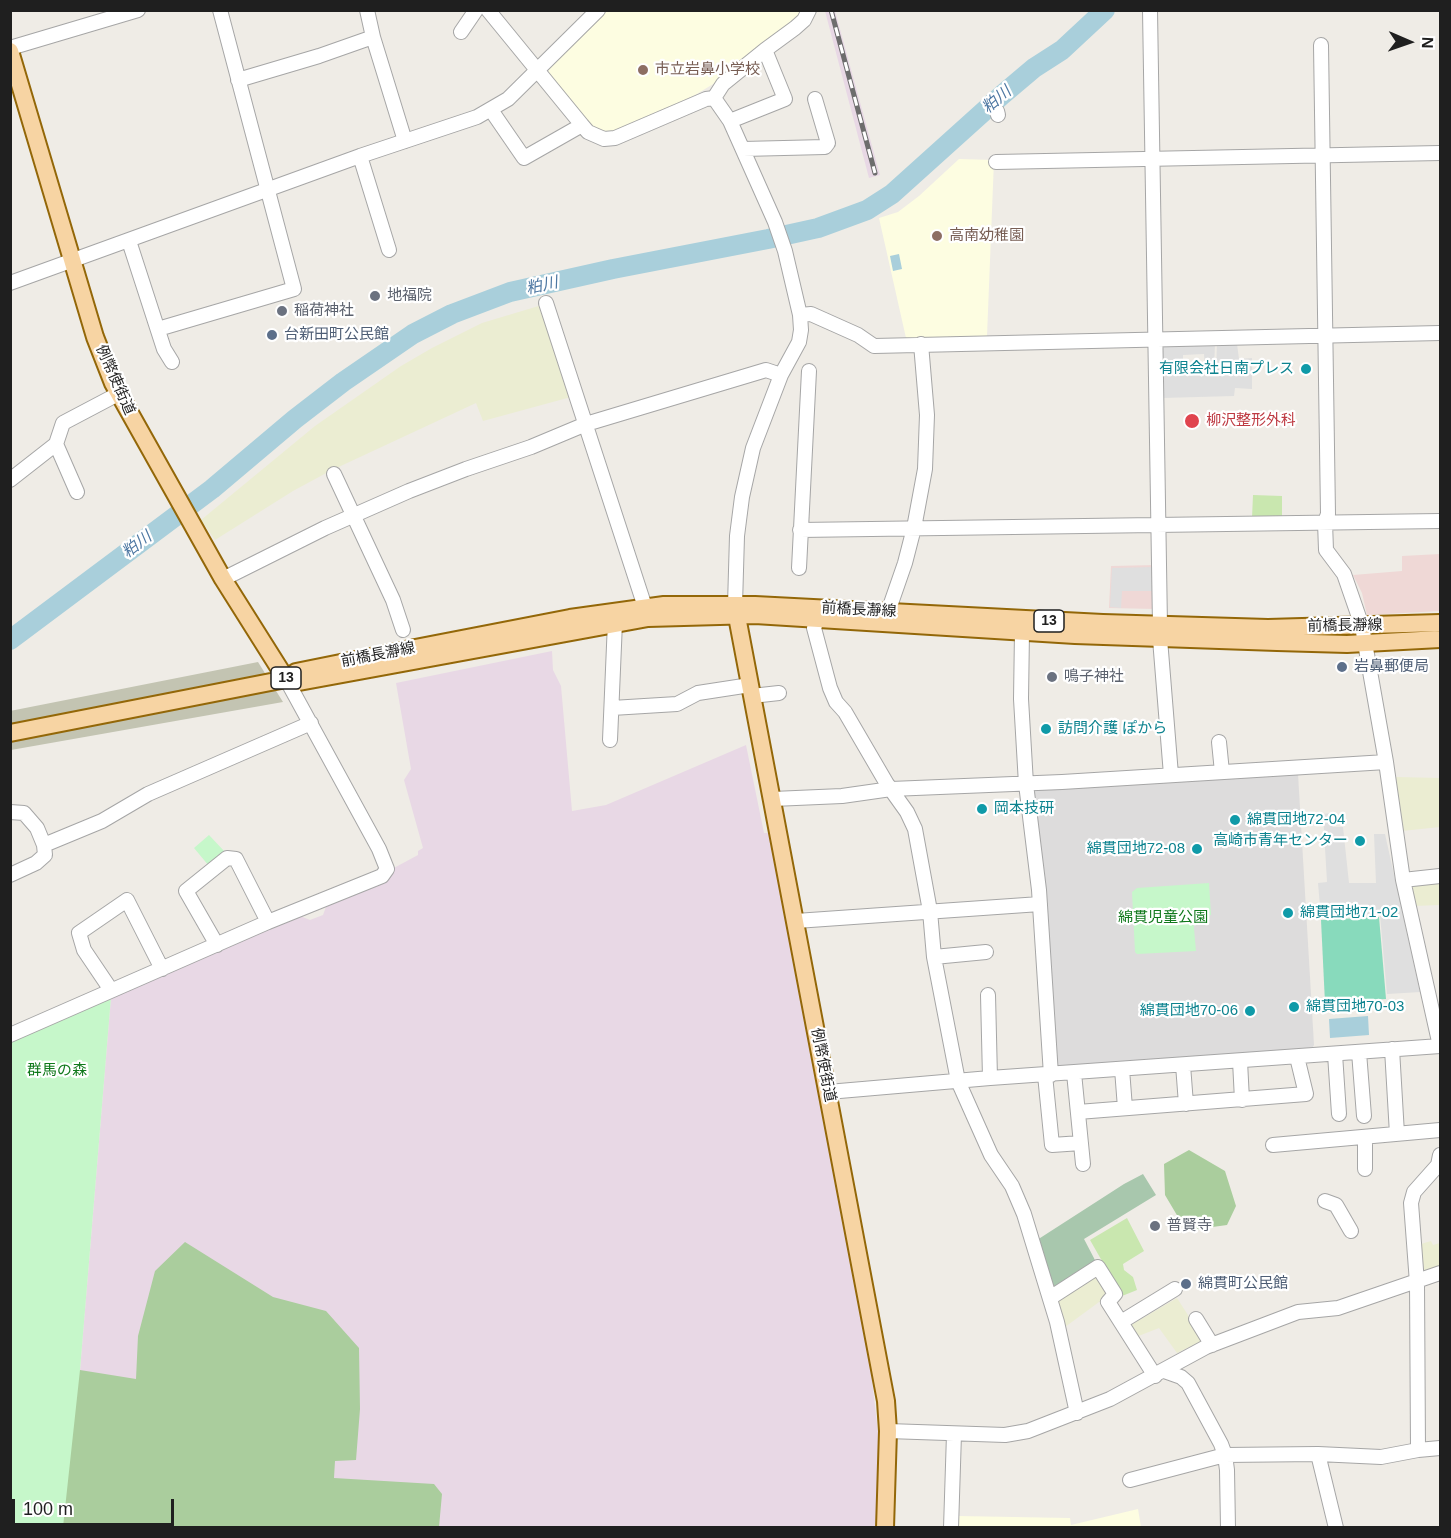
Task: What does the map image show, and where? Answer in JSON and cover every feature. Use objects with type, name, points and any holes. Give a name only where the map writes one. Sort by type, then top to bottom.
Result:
[{"type":"main road","name":"例幣使街道","points":[[10,49],[100,353],[118,394],[223,579],[286,679]]},
{"type":"main road","name":"前橋長瀞線","points":[[10,733],[286,679],[296,672],[410,649],[570,618],[664,604],[817,620],[1023,632],[1160,632],[1269,628],[1440,639]]},
{"type":"main road","name":"例幣使街道","points":[[736,610],[886,1401],[888,1431],[885,1527]]},
{"type":"main road","name":"前橋長瀞線","points":[[286,679],[299,682],[615,622],[736,610],[888,612],[1160,632]]},
{"type":"main road","name":"前橋長瀞線","points":[[1364,635],[1440,623]]},
{"type":"street","points":[[10,49],[138,10]]},
{"type":"street","points":[[158,329],[294,289],[220,10]]},
{"type":"street","points":[[367,10],[405,141]]},
{"type":"street","points":[[461,32],[476,10]]},
{"type":"street","points":[[488,10],[588,132],[604,139],[615,138],[706,99],[714,98]]},
{"type":"street","points":[[10,284],[492,110],[508,99],[598,10]]},
{"type":"street","points":[[714,98],[723,84],[795,28],[804,20],[809,10]]},
{"type":"street","points":[[1150,10],[1160,632],[1171,775]]},
{"type":"street","points":[[238,80],[320,56],[373,37]]},
{"type":"street","points":[[828,1092],[990,1078],[1440,1046],[1403,880],[1364,635],[1351,589],[1344,574],[1326,550],[1325,522],[1328,514],[1321,45]]},
{"type":"street","points":[[730,121],[785,99],[765,50]]},
{"type":"street","points":[[714,98],[730,121],[777,226],[800,315],[799,342],[782,375],[753,448],[742,496],[737,536],[736,610]]},
{"type":"street","points":[[743,149],[825,147],[828,143],[815,99]]},
{"type":"street","points":[[492,110],[524,158],[582,125]]},
{"type":"street","points":[[996,162],[1440,153]]},
{"type":"street","points":[[360,156],[389,250]]},
{"type":"street","points":[[129,241],[165,349],[172,362]]},
{"type":"street","points":[[546,303],[645,607]]},
{"type":"street","points":[[800,315],[811,314],[858,334],[874,346],[1440,333]]},
{"type":"street","points":[[888,612],[905,563],[925,469],[927,440],[921,344]]},
{"type":"street","points":[[223,579],[353,516],[444,477],[531,447],[586,424],[766,370],[782,375]]},
{"type":"street","points":[[799,568],[809,371]]},
{"type":"street","points":[[10,480],[56,444],[63,423],[118,394]]},
{"type":"street","points":[[56,444],[77,492]]},
{"type":"street","points":[[334,474],[393,600],[403,630]]},
{"type":"street","points":[[800,530],[1440,521]]},
{"type":"street","points":[[817,620],[814,628],[836,702],[845,712],[907,812],[915,829],[930,911],[934,957],[958,1081],[991,1155],[1012,1186],[1020,1205],[1050,1298],[1077,1413]]},
{"type":"street","points":[[610,740],[615,622]]},
{"type":"street","points":[[1023,632],[1021,699],[1026,784],[1040,904],[1052,1145],[1081,1143]]},
{"type":"street","points":[[10,1035],[268,922],[382,876],[387,868],[379,849],[286,679]]},
{"type":"street","points":[[612,708],[677,704],[698,693],[751,691],[779,693]]},
{"type":"street","points":[[44,845],[102,820],[148,794],[311,723]]},
{"type":"street","points":[[1219,742],[1222,772]]},
{"type":"street","points":[[773,799],[842,796],[891,789],[1026,784],[1386,762]]},
{"type":"street","points":[[10,812],[24,813],[37,828],[44,845],[45,855],[10,875]]},
{"type":"street","points":[[217,945],[186,891],[227,858],[236,859],[268,922]]},
{"type":"street","points":[[1403,880],[1440,876]]},
{"type":"street","points":[[111,990],[84,950],[79,933],[128,900],[162,969]]},
{"type":"street","points":[[796,921],[1040,904]]},
{"type":"street","points":[[934,957],[986,952]]},
{"type":"street","points":[[988,995],[990,1078]]},
{"type":"street","points":[[1392,1049],[1397,1134]]},
{"type":"street","points":[[1359,1052],[1364,1116]]},
{"type":"street","points":[[1335,1054],[1339,1113]]},
{"type":"street","points":[[1078,1112],[1306,1094],[1298,1057]]},
{"type":"street","points":[[1240,1061],[1242,1100]]},
{"type":"street","points":[[1183,1065],[1186,1104]]},
{"type":"street","points":[[1122,1069],[1125,1108]]},
{"type":"street","points":[[1074,1073],[1083,1164]]},
{"type":"street","points":[[1273,1145],[1440,1130]]},
{"type":"street","points":[[1365,1137],[1365,1169]]},
{"type":"street","points":[[1418,1450],[1417,1282],[1411,1203],[1414,1192],[1438,1165],[1440,1155]]},
{"type":"street","points":[[1325,1201],[1336,1205],[1351,1231]]},
{"type":"street","points":[[1050,1298],[1098,1267],[1115,1293],[1108,1302],[1121,1322],[1159,1373],[1181,1377],[1188,1383],[1221,1443],[1225,1455],[1228,1488],[1228,1527]]},
{"type":"street","points":[[888,1431],[1005,1435],[1028,1431],[1110,1400],[1212,1344],[1298,1312],[1338,1308],[1440,1273]]},
{"type":"street","points":[[1121,1322],[1175,1289]]},
{"type":"street","points":[[1197,1319],[1212,1344]]},
{"type":"street","points":[[951,1527],[954,1434]]},
{"type":"street","points":[[1130,1479],[1225,1455],[1318,1454],[1381,1457],[1440,1448]]},
{"type":"street","points":[[1318,1454],[1336,1527]]},
{"type":"shaded area","name":"市立岩鼻小学校","points":[[607,11],[804,11],[733,72],[695,95],[615,132],[599,132],[593,129],[548,76],[549,68]]},
{"type":"shaded area","points":[[825,11],[835,11],[880,175],[869,178]]},
{"type":"shaded area","name":"高南幼稚園","points":[[959,159],[994,160],[987,336],[906,338],[879,218],[898,212]]},
{"type":"shaded area","points":[[542,305],[571,397],[483,421],[476,403],[330,471],[293,491],[215,540],[201,520],[315,426],[401,366],[482,323]]},
{"type":"shaded area","points":[[1215,343],[1214,369],[1205,368],[1204,354],[1183,355],[1183,370],[1161,370],[1161,350],[1165,344]]},
{"type":"shaded area","points":[[1217,343],[1237,344],[1239,359],[1252,358],[1252,389],[1235,388],[1234,396],[1162,398],[1161,373],[1216,371]]},
{"type":"shaded area","points":[[1440,554],[1440,611],[1367,615],[1362,593],[1353,575],[1402,571],[1402,556]]},
{"type":"shaded area","points":[[1157,565],[1156,609],[1109,608],[1111,566]]},
{"type":"shaded area","points":[[1155,567],[1156,591],[1122,591],[1121,608],[1110,607],[1112,568]]},
{"type":"shaded area","points":[[552,651],[553,670],[561,686],[572,811],[606,805],[746,745],[764,833],[771,833],[871,1372],[878,1432],[879,1527],[64,1528],[80,1370],[111,997],[300,916],[310,920],[323,915],[327,904],[418,855],[418,851],[423,848],[404,780],[411,769],[396,683]]},
{"type":"shaded area","points":[[258,662],[283,702],[11,750],[10,711]]},
{"type":"shaded area","points":[[1298,774],[1314,1045],[1311,1050],[1055,1067],[1032,791]]},
{"type":"shaded area","points":[[1396,777],[1440,778],[1440,827],[1402,831]]},
{"type":"shaded area","points":[[1331,813],[1333,827],[1343,827],[1349,883],[1376,883],[1374,834],[1385,834],[1420,992],[1387,994],[1380,915],[1321,918],[1318,883],[1327,882],[1323,814]]},
{"type":"shaded area","points":[[1440,880],[1440,905],[1413,906],[1408,884]]},
{"type":"shaded area","points":[[1143,1174],[1156,1195],[1084,1239],[1096,1262],[1052,1290],[1037,1240]]},
{"type":"shaded area","points":[[1431,1241],[1433,1245],[1440,1243],[1440,1266],[1424,1271],[1421,1244]]},
{"type":"shaded area","points":[[1097,1275],[1110,1294],[1065,1327],[1054,1300]]},
{"type":"shaded area","points":[[1177,1298],[1204,1340],[1177,1353],[1159,1328],[1136,1337],[1131,1325]]},
{"type":"shaded area","points":[[1138,1509],[1141,1527],[957,1527],[957,1516],[1070,1518],[1071,1525]]},
{"type":"green space","points":[[1253,495],[1282,496],[1282,518],[1252,518]]},
{"type":"green space","points":[[209,835],[225,852],[209,866],[194,848]]},
{"type":"green space","name":"綿貫児童公園","points":[[1209,883],[1211,915],[1193,917],[1196,951],[1137,954],[1135,952],[1132,892],[1137,888]]},
{"type":"green space","points":[[1379,917],[1386,999],[1325,1003],[1321,920]]},
{"type":"green space","name":"群馬の森","points":[[111,997],[80,1370],[63,1527],[11,1528],[11,1040]]},
{"type":"green space","points":[[1189,1150],[1225,1171],[1236,1206],[1227,1225],[1198,1229],[1181,1222],[1165,1195],[1164,1164]]},
{"type":"green space","points":[[1127,1218],[1144,1251],[1123,1264],[1124,1270],[1133,1277],[1137,1290],[1122,1296],[1090,1240]]},
{"type":"green space","points":[[185,1242],[273,1297],[326,1311],[359,1348],[360,1409],[356,1460],[335,1461],[334,1478],[434,1484],[442,1494],[439,1527],[11,1528],[10,1466],[58,1370],[80,1370],[136,1379],[138,1336],[155,1271]]},
{"type":"water","points":[[899,254],[902,269],[893,271],[890,256]]},
{"type":"water","points":[[1368,1016],[1369,1035],[1330,1038],[1329,1019]]},
{"type":"waterway","name":"粕川","points":[[10,640],[212,489],[343,382],[413,334],[452,314],[510,292],[818,228],[867,210],[892,194],[1002,95],[1034,68],[1062,50],[1105,10]]},
{"type":"railway","points":[[831,10],[875,173]]},
{"type":"place","name":"市立岩鼻小学校","points":[[643,70]]},
{"type":"place","name":"高南幼稚園","points":[[937,236]]},
{"type":"place","name":"地福院","points":[[375,296]]},
{"type":"place","name":"稲荷神社","points":[[282,311]]},
{"type":"place","name":"台新田町公民館","points":[[272,335]]},
{"type":"place","name":"有限会社日南プレス","points":[[1306,369]]},
{"type":"place","name":"柳沢整形外科","points":[[1192,421]]},
{"type":"place","name":"岩鼻郵便局","points":[[1342,667]]},
{"type":"place","name":"鳴子神社","points":[[1052,677]]},
{"type":"place","name":"訪問介護 ぽから","points":[[1046,729]]},
{"type":"place","name":"岡本技研","points":[[982,809]]},
{"type":"place","name":"綿貫団地72-04","points":[[1235,820]]},
{"type":"place","name":"高崎市青年センター","points":[[1360,841]]},
{"type":"place","name":"綿貫団地72-08","points":[[1197,849]]},
{"type":"place","name":"綿貫団地71-02","points":[[1288,913]]},
{"type":"place","name":"綿貫団地70-03","points":[[1294,1007]]},
{"type":"place","name":"綿貫団地70-06","points":[[1250,1011]]},
{"type":"place","name":"普賢寺","points":[[1155,1226]]},
{"type":"place","name":"綿貫町公民館","points":[[1186,1284]]}]
